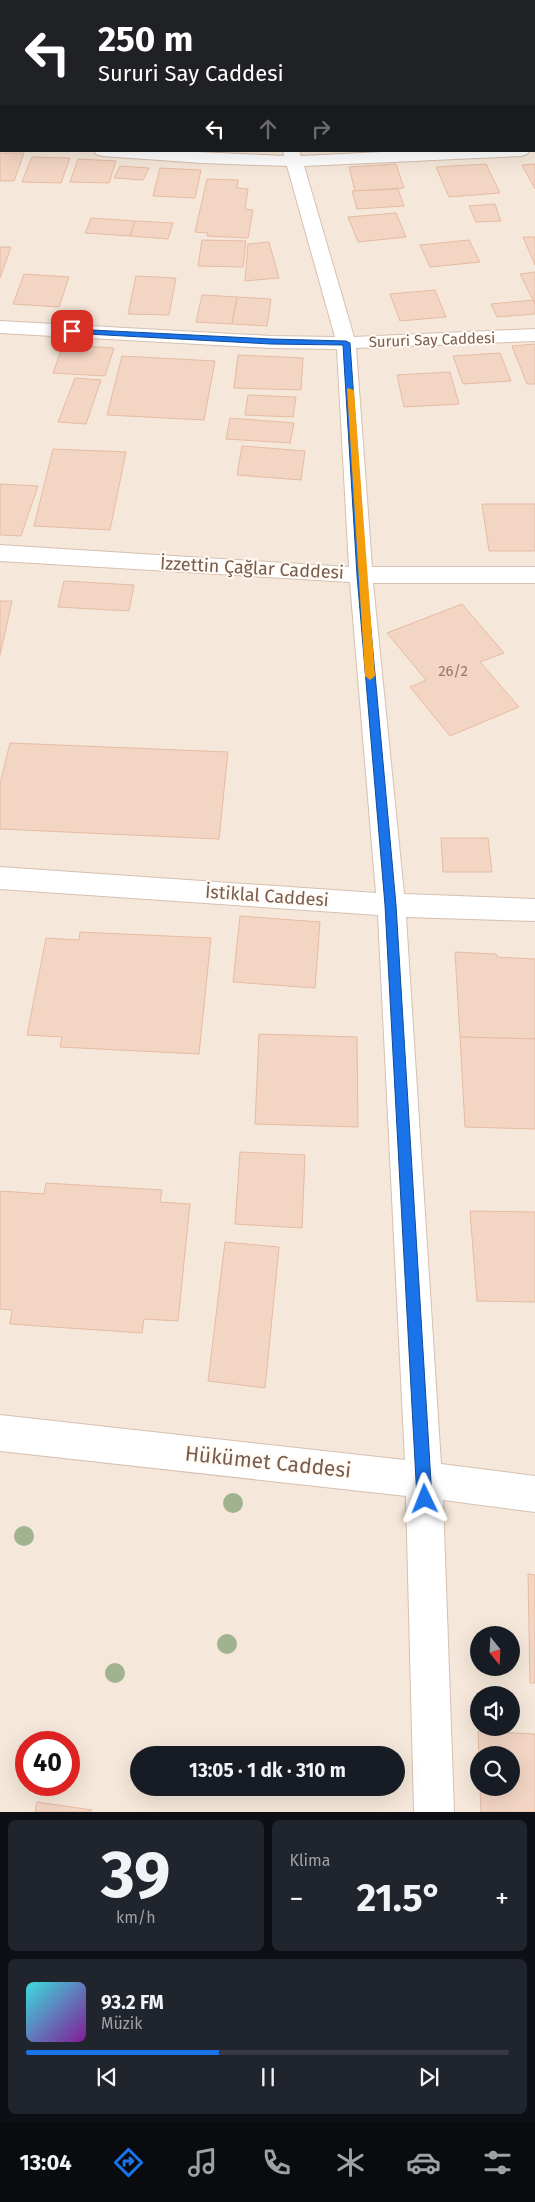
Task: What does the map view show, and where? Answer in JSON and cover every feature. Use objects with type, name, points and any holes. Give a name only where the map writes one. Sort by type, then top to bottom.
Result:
[{"type":"street","points":[[116,152],[203,158],[475,152]]},
{"type":"street","points":[[293,156],[346,343],[362,575],[391,905],[424,1480],[434,1812]]},
{"type":"street","name":"Sururi Say Caddesi","points":[[0,327],[245,341],[346,343],[535,336]]},
{"type":"street","name":"İzzettin Çağlar Caddesi","points":[[0,553],[362,575],[535,575]]},
{"type":"street","name":"İstiklal Caddesi","points":[[0,878],[391,905],[535,910]]},
{"type":"street","name":"Hükümet Caddesi","points":[[0,1433],[535,1494]]},
{"type":"shaded area","points":[[0,152],[535,152],[535,1812],[0,1812]]},
{"type":"building","points":[[0,153],[24,153],[14,181],[0,181]]},
{"type":"building","points":[[32,157],[70,158],[61,183],[22,182]]},
{"type":"building","points":[[78,159],[116,161],[109,183],[70,182]]},
{"type":"building","points":[[396,164],[404,188],[355,191],[349,167]]},
{"type":"building","points":[[486,164],[500,193],[449,197],[436,167]]},
{"type":"building","points":[[535,164],[535,189],[522,165]]},
{"type":"building","points":[[120,166],[149,168],[143,180],[114,178]]},
{"type":"building","points":[[160,168],[201,170],[195,198],[153,196]]},
{"type":"building","points":[[207,179],[238,180],[237,188],[248,189],[245,209],[253,210],[248,238],[207,236],[208,233],[195,232]]},
{"type":"building","points":[[398,189],[404,206],[357,209],[352,191]]},
{"type":"building","points":[[495,204],[501,221],[476,222],[469,206]]},
{"type":"building","points":[[396,213],[406,237],[358,242],[348,217]]},
{"type":"building","points":[[91,218],[135,221],[130,236],[85,233]]},
{"type":"building","points":[[135,221],[173,223],[168,239],[130,236]]},
{"type":"building","points":[[523,237],[535,237],[535,265]]},
{"type":"building","points":[[202,240],[246,241],[243,267],[198,266]]},
{"type":"building","points":[[469,240],[480,262],[430,267],[420,245]]},
{"type":"building","points":[[269,242],[279,278],[245,281],[248,244]]},
{"type":"building","points":[[0,247],[11,247],[0,278]]},
{"type":"building","points":[[535,272],[535,304],[520,274]]},
{"type":"building","points":[[24,274],[69,277],[59,307],[13,304]]},
{"type":"building","points":[[136,276],[176,278],[169,315],[128,314]]},
{"type":"building","points":[[435,290],[446,317],[400,321],[390,294]]},
{"type":"building","points":[[202,295],[237,297],[232,324],[196,322]]},
{"type":"building","points":[[237,297],[271,299],[267,326],[232,324]]},
{"type":"building","points":[[533,300],[535,314],[497,317],[491,304]]},
{"type":"building","points":[[535,344],[535,384],[527,384],[512,346]]},
{"type":"building","points":[[63,345],[114,348],[105,376],[53,373]]},
{"type":"building","points":[[500,353],[511,381],[463,384],[453,356]]},
{"type":"building","points":[[238,355],[303,358],[301,390],[234,388]]},
{"type":"building","points":[[122,356],[215,361],[204,420],[107,415]]},
{"type":"building","points":[[450,372],[459,404],[404,407],[397,375]]},
{"type":"building","points":[[75,378],[101,380],[86,424],[58,422]]},
{"type":"building","points":[[248,395],[296,397],[293,417],[245,415]]},
{"type":"building","points":[[230,418],[294,423],[290,443],[226,439]]},
{"type":"building","points":[[242,446],[305,451],[301,480],[237,475]]},
{"type":"building","points":[[53,449],[126,452],[110,530],[34,526]]},
{"type":"building","points":[[0,484],[38,486],[21,536],[0,535]]},
{"type":"building","points":[[482,504],[535,504],[535,551],[489,551]]},
{"type":"building","points":[[64,581],[134,585],[129,611],[58,607]]},
{"type":"building","points":[[0,601],[12,601],[0,655]]},
{"type":"building","points":[[462,604],[504,653],[480,662],[519,707],[450,736],[410,687],[426,680],[387,633]]},
{"type":"building","points":[[10,743],[228,752],[219,839],[0,829],[0,784]]},
{"type":"building","points":[[441,838],[488,838],[492,872],[443,872]]},
{"type":"building","points":[[240,916],[320,922],[315,988],[233,982]]},
{"type":"building","points":[[80,932],[211,938],[199,1054],[60,1047],[62,1037],[27,1035],[46,938],[79,940]]},
{"type":"building","points":[[455,952],[496,954],[497,957],[535,959],[535,1039],[460,1037]]},
{"type":"building","points":[[259,1034],[357,1037],[358,1127],[255,1124]]},
{"type":"building","points":[[460,1037],[535,1039],[535,1129],[465,1127]]},
{"type":"building","points":[[240,1152],[305,1155],[302,1228],[235,1224]]},
{"type":"building","points":[[46,1183],[162,1190],[160,1202],[190,1204],[178,1321],[144,1319],[142,1333],[10,1324],[12,1310],[0,1309],[0,1191],[44,1194]]},
{"type":"building","points":[[470,1211],[535,1212],[535,1302],[477,1301]]},
{"type":"building","points":[[225,1242],[279,1247],[265,1388],[208,1381]]},
{"type":"building","points":[[528,1574],[535,1575],[535,1683],[530,1683]]},
{"type":"building","points":[[535,1734],[535,1812],[481,1812],[480,1796],[520,1796],[520,1746],[479,1746],[478,1736]]},
{"type":"building","points":[[37,1802],[92,1810],[91,1812],[35,1812]]},
{"type":"slow traffic","points":[[349,390],[370,676]]},
{"type":"route","points":[[72,331],[271,342],[346,343],[362,575],[391,905],[425,1499]]}]
